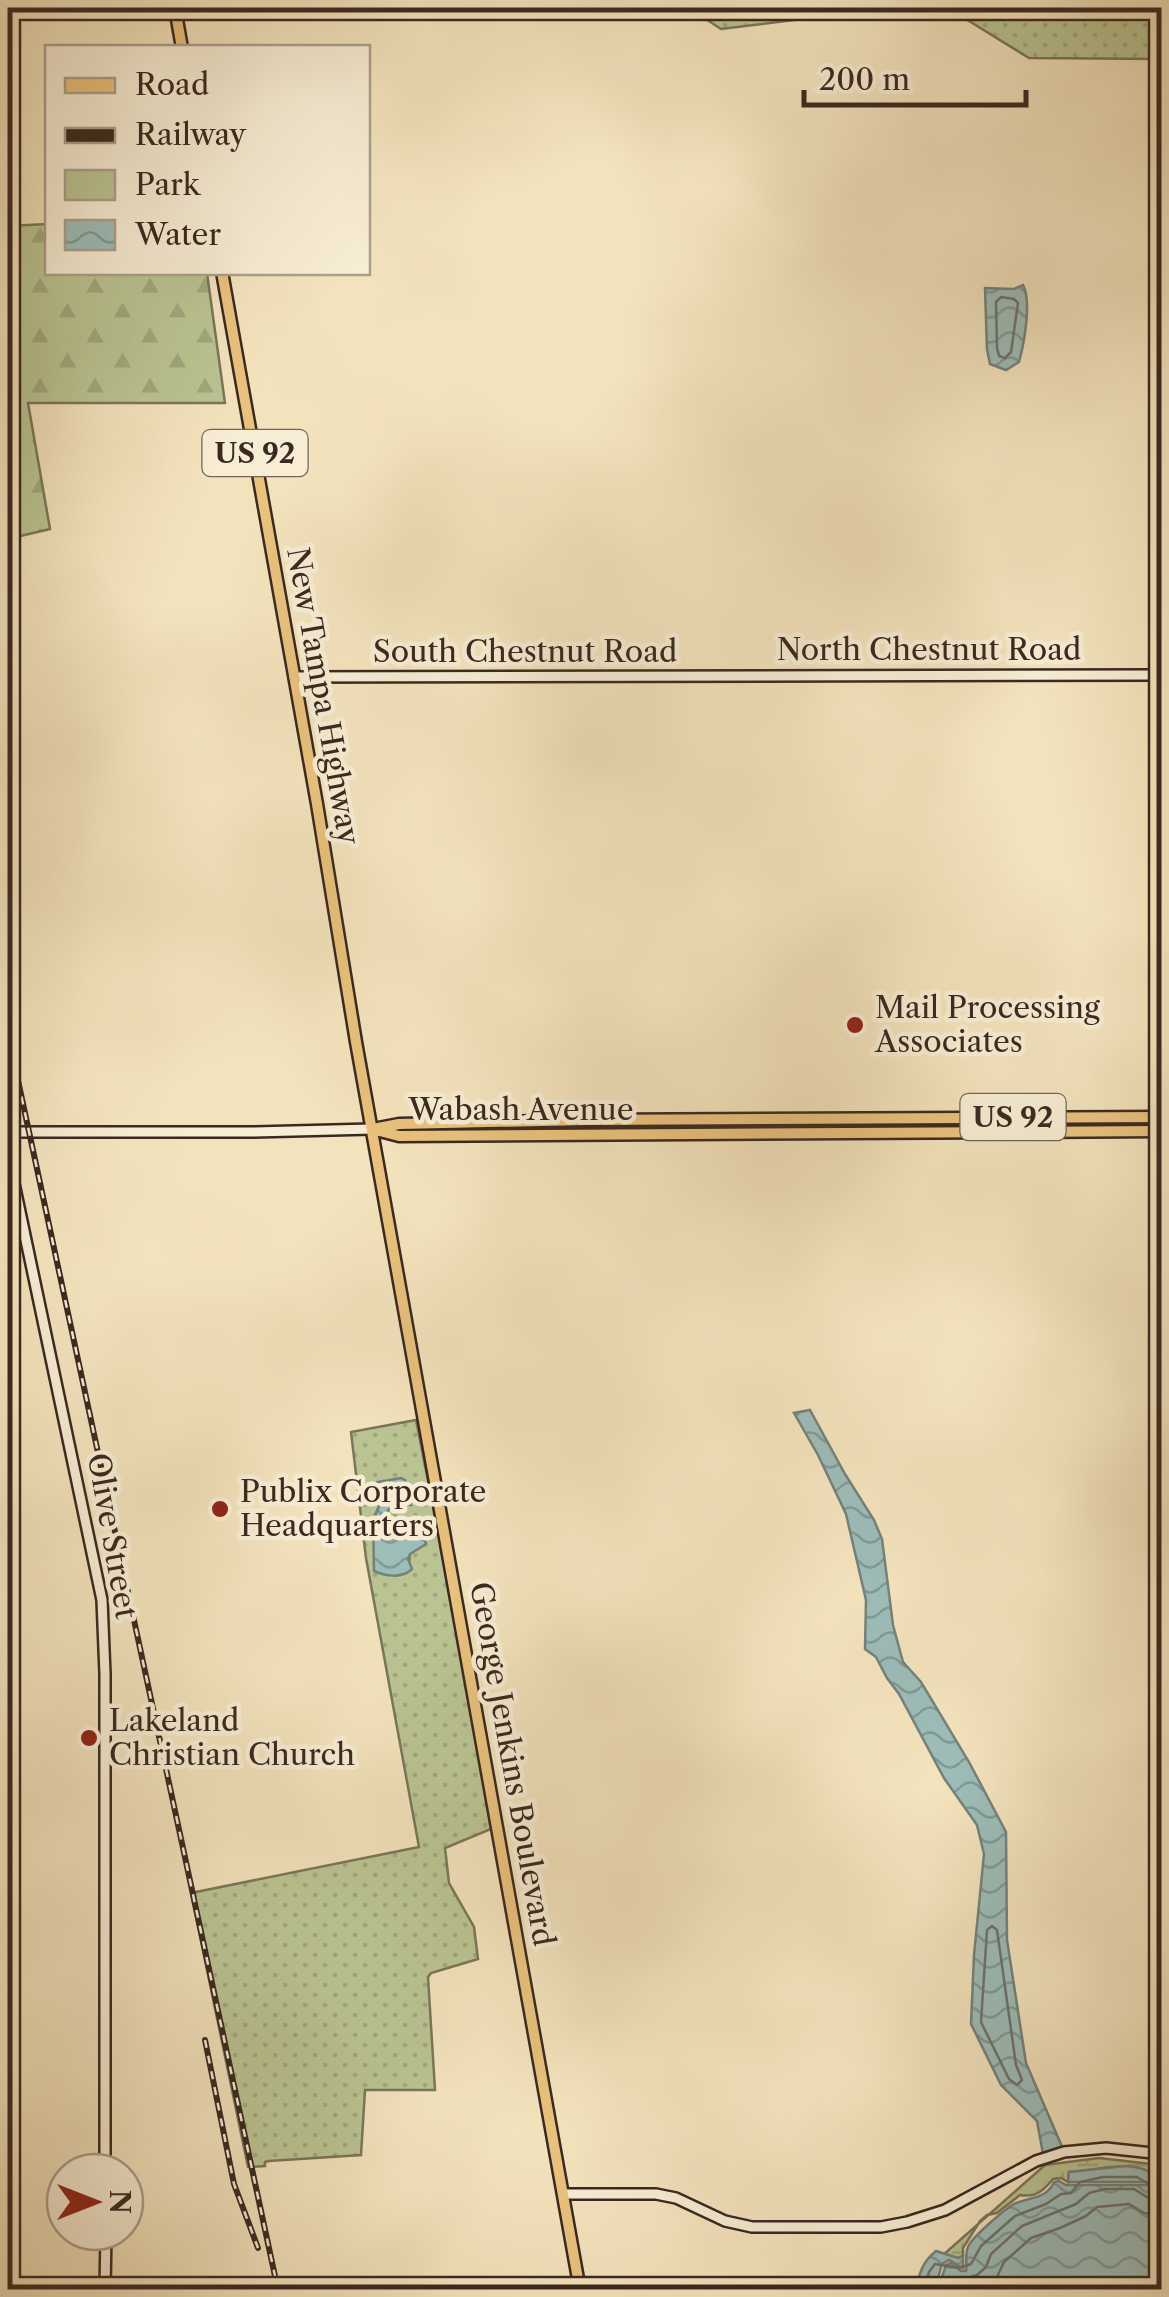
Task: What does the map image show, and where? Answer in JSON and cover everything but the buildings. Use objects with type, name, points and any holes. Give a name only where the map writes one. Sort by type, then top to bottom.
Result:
[{"type":"main road","points":[[175,8],[181,45]]},
{"type":"main road","name":"New Tampa Highway","points":[[223,275],[372,1129]]},
{"type":"main road","name":"Wabash Avenue","points":[[372,1129],[399,1124],[585,1120],[1162,1117]]},
{"type":"main road","points":[[585,1120],[585,1135]]},
{"type":"main road","name":"Wabash Avenue","points":[[372,1129],[399,1136],[1162,1131]]},
{"type":"main road","name":"George Jenkins Boulevard","points":[[372,1129],[580,2290]]},
{"type":"street","name":"North Chestnut Road","points":[[697,676],[1162,675]]},
{"type":"street","name":"South Chestnut Road","points":[[294,677],[697,676]]},
{"type":"street","points":[[8,1132],[372,1129]]},
{"type":"street","name":"Olive Street","points":[[8,1155],[96,1564],[104,1620],[105,2152]]},
{"type":"street","points":[[563,2194],[666,2196],[725,2221],[752,2227],[882,2226],[945,2210],[1036,2160],[1064,2152],[1106,2148],[1162,2154]]},
{"type":"street","points":[[105,2290],[106,2252]]},
{"type":"green space","points":[[689,8],[937,8],[851,13],[721,29]]},
{"type":"green space","points":[[948,8],[1161,8],[1161,59],[1029,58]]},
{"type":"green space","points":[[45,224],[45,275],[207,275],[225,403],[28,403],[50,529],[8,539],[8,226]]},
{"type":"green space","points":[[416,1420],[457,1626],[491,1829],[445,1848],[449,1883],[474,1927],[478,1959],[428,1977],[435,2090],[365,2090],[361,2155],[269,2161],[265,2166],[248,2167],[191,1893],[419,1847],[366,1558],[351,1432]],"holes":[[[380,1493],[411,1504],[399,1504],[388,1510],[385,1527],[397,1535],[417,1530],[409,1564],[373,1520],[383,1497]]]},
{"type":"green space","points":[[1099,2158],[1161,2165],[1161,2182],[1128,2167],[1069,2172],[1068,2182],[1053,2179],[1039,2192],[1020,2195],[989,2215],[1045,2165]]},
{"type":"green space","points":[[978,2224],[963,2248],[963,2256],[943,2255]]},
{"type":"water","points":[[1023,285],[1027,312],[1023,345],[1019,362],[1006,370],[990,364],[985,288],[1014,289]]},
{"type":"water","points":[[810,1410],[882,1539],[893,1625],[903,1662],[921,1682],[1006,1832],[1007,1940],[1026,2063],[1063,2149],[1043,2154],[1037,2121],[1001,2085],[971,2024],[984,1854],[977,1825],[944,1778],[876,1657],[865,1649],[866,1600],[846,1514],[794,1413]]},
{"type":"water","points":[[405,1480],[411,1505],[399,1504],[388,1510],[385,1527],[397,1535],[422,1529],[426,1544],[410,1554],[412,1569],[388,1575],[374,1571],[373,1520],[383,1498],[375,1490],[377,1482]]},
{"type":"water","points":[[1125,2166],[1144,2170],[1159,2182],[1068,2182],[1069,2172]]},
{"type":"water","points":[[1059,2181],[1066,2185],[1161,2185],[1161,2289],[938,2289],[946,2265],[951,2263],[966,2271],[968,2247],[989,2224],[1014,2204],[1042,2195]]},
{"type":"water","points":[[936,2251],[963,2256],[963,2268],[949,2260],[942,2264],[935,2289],[912,2289],[926,2262]]},
{"type":"railway","points":[[8,1034],[278,2290]]},
{"type":"railway","points":[[205,2040],[234,2184],[258,2248]]},
{"type":"place","name":"Mail Processing Associates","points":[[855,1025]]},
{"type":"place","name":"Publix Corporate Headquarters","points":[[220,1509]]},
{"type":"place","name":"Lakeland Christian Church","points":[[89,1738]]}]
